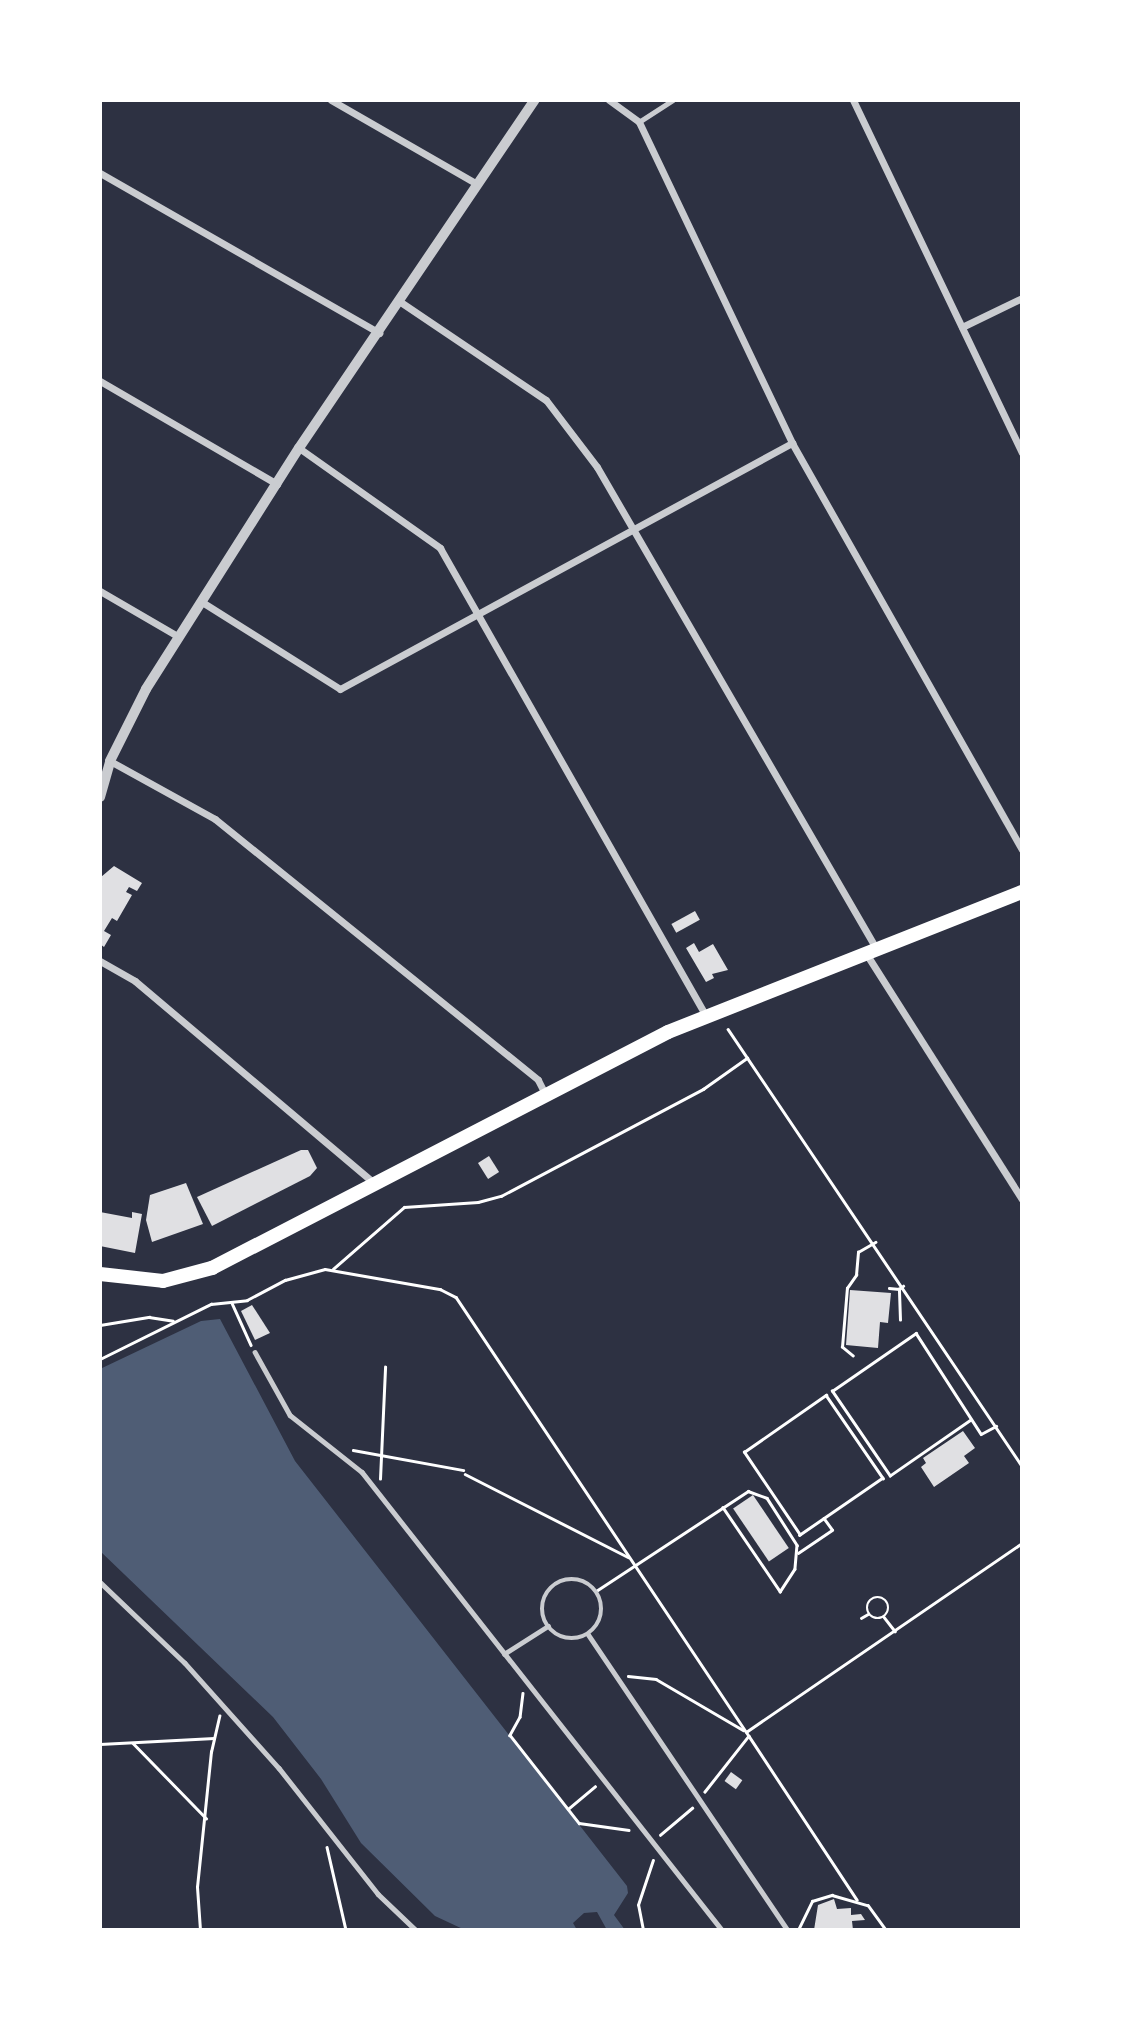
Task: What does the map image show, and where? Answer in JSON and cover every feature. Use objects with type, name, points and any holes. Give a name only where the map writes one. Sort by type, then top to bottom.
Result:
[{"type":"main road","points":[[100,1274],[163,1281],[195,1274],[376,1185],[545,1094],[706,1016],[1022,892]]},
{"type":"street","points":[[331,100],[477,184]]},
{"type":"street","points":[[100,797],[110,761],[145,689],[299,448],[535,100]]},
{"type":"street","points":[[609,100],[639,122],[792,443],[1022,850]]},
{"type":"street","points":[[853,100],[1022,453]]},
{"type":"street","points":[[100,173],[379,333]]},
{"type":"street","points":[[962,327],[1022,298]]},
{"type":"street","points":[[399,301],[546,400],[597,467],[637,531],[872,953],[1022,1199]]},
{"type":"street","points":[[100,381],[277,484]]},
{"type":"street","points":[[202,602],[340,689],[479,611],[637,531],[792,443]]},
{"type":"street","points":[[299,448],[440,548],[479,611],[706,1016]]},
{"type":"street","points":[[100,591],[178,638]]},
{"type":"street","points":[[110,761],[215,819],[538,1080],[545,1094]]},
{"type":"street","points":[[100,961],[135,981],[376,1185]]},
{"type":"lane","points":[[639,122],[673,100]]},
{"type":"lane","points":[[255,1352],[290,1415],[336,1447],[379,1495],[722,1930]]},
{"type":"lane","points":[[569,1579],[596,1591],[600,1619],[588,1634],[562,1637],[548,1626],[543,1602],[551,1587],[569,1579]]},
{"type":"lane","points":[[100,1582],[225,1708],[331,1839],[416,1930]]},
{"type":"lane","points":[[504,1654],[548,1626]]},
{"type":"lane","points":[[588,1634],[788,1930]]},
{"type":"path","points":[[728,1029],[875,1242],[901,1287],[1022,1466]]},
{"type":"path","points":[[334,1269],[404,1207],[478,1202],[501,1196],[703,1089],[747,1058]]},
{"type":"path","points":[[853,1356],[842,1348],[847,1288],[856,1275],[858,1252],[875,1242]]},
{"type":"path","points":[[100,1359],[211,1304],[232,1303],[285,1280],[334,1269],[440,1289],[456,1297],[857,1900]]},
{"type":"path","points":[[888,1289],[901,1287]]},
{"type":"path","points":[[900,1320],[901,1287]]},
{"type":"path","points":[[232,1303],[255,1352]]},
{"type":"path","points":[[100,1325],[149,1317],[173,1321]]},
{"type":"path","points":[[971,1420],[890,1476],[832,1391],[916,1333],[983,1435],[996,1426]]},
{"type":"path","points":[[379,1495],[385,1367]]},
{"type":"path","points":[[826,1395],[883,1478],[824,1518],[800,1535],[744,1452],[826,1395]]},
{"type":"path","points":[[336,1447],[464,1472],[631,1558]]},
{"type":"path","points":[[596,1591],[634,1563],[658,1553],[743,1493],[756,1491],[766,1498],[788,1529],[798,1553],[792,1577],[780,1592],[723,1508]]},
{"type":"path","points":[[798,1553],[832,1531],[824,1518]]},
{"type":"path","points":[[788,1529],[794,1525]]},
{"type":"path","points":[[748,1734],[1022,1543]]},
{"type":"path","points":[[868,1614],[868,1603],[880,1597],[888,1607],[884,1616]]},
{"type":"path","points":[[868,1614],[874,1618],[884,1616]]},
{"type":"path","points":[[861,1618],[868,1614]]},
{"type":"path","points":[[884,1616],[895,1631]]},
{"type":"path","points":[[614,1675],[656,1679],[748,1734]]},
{"type":"path","points":[[528,1684],[510,1735],[568,1809],[579,1823],[645,1833]]},
{"type":"path","points":[[200,1930],[197,1887],[214,1738],[225,1708]]},
{"type":"path","points":[[100,1744],[214,1738]]},
{"type":"path","points":[[133,1743],[206,1818]]},
{"type":"path","points":[[568,1809],[603,1780]]},
{"type":"path","points":[[331,1839],[326,1843],[346,1930]]},
{"type":"path","points":[[643,1930],[638,1905],[651,1863],[661,1853]]},
{"type":"path","points":[[798,1930],[808,1907],[819,1897],[857,1900],[873,1909],[886,1930]]},
{"type":"water","points":[[220,1319],[295,1461],[627,1886],[628,1893],[614,1915],[625,1930],[607,1930],[597,1912],[584,1913],[573,1923],[577,1930],[465,1930],[435,1916],[361,1843],[321,1779],[273,1717],[100,1551],[100,1369],[201,1321]]},
{"type":"building","points":[[114,866],[142,883],[137,891],[129,887],[126,892],[132,895],[117,921],[112,918],[104,931],[111,935],[104,947],[100,944],[101,877]]},
{"type":"building","points":[[695,911],[700,920],[676,933],[671,924]]},
{"type":"building","points":[[694,943],[699,952],[713,944],[728,970],[712,974],[714,978],[706,982],[686,948]]},
{"type":"building","points":[[301,1150],[308,1150],[317,1168],[310,1176],[212,1226],[197,1197]]},
{"type":"building","points":[[489,1156],[499,1172],[488,1179],[478,1163]]},
{"type":"building","points":[[186,1183],[203,1224],[152,1242],[146,1220],[150,1195]]},
{"type":"building","points":[[100,1212],[132,1218],[132,1212],[142,1214],[135,1253],[100,1246]]},
{"type":"building","points":[[850,1290],[891,1293],[888,1323],[880,1322],[878,1348],[846,1345]]},
{"type":"building","points":[[252,1305],[270,1333],[255,1340],[241,1311]]},
{"type":"building","points":[[963,1431],[975,1448],[964,1456],[969,1463],[934,1487],[921,1467],[926,1463],[923,1458]]},
{"type":"building","points":[[753,1495],[789,1548],[769,1561],[733,1508]]},
{"type":"building","points":[[731,1772],[742,1780],[736,1789],[725,1781]]},
{"type":"building","points":[[834,1899],[837,1909],[851,1908],[851,1915],[861,1914],[865,1920],[852,1921],[853,1930],[814,1930],[818,1905]]}]
